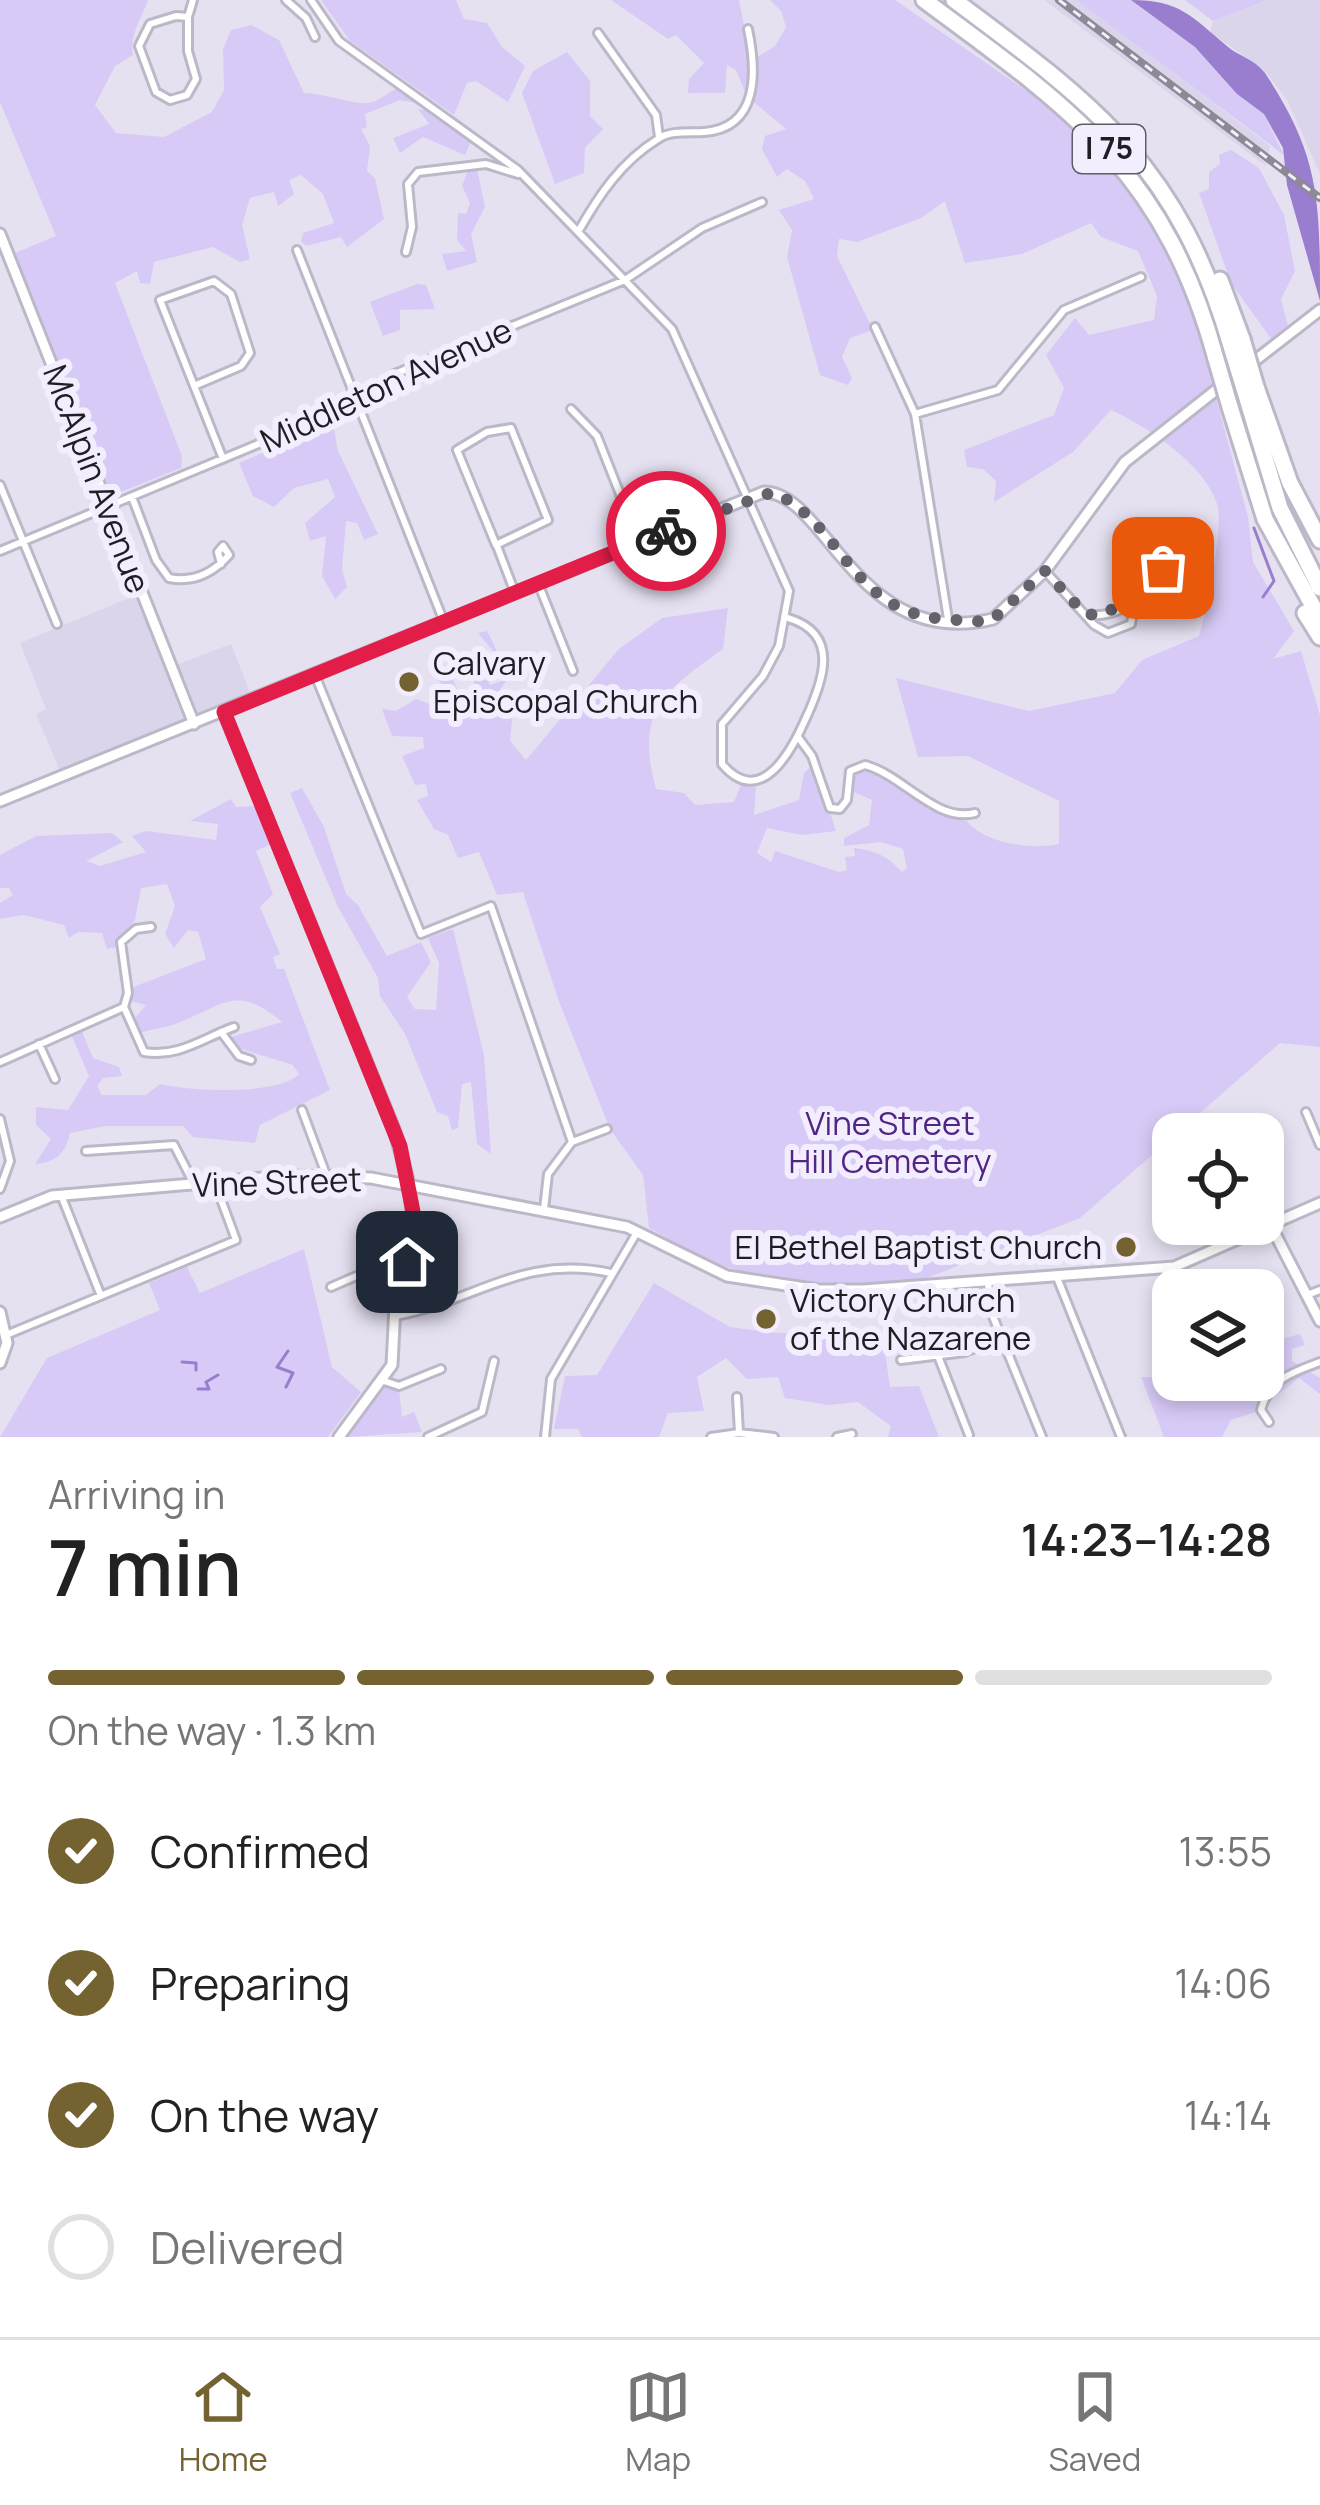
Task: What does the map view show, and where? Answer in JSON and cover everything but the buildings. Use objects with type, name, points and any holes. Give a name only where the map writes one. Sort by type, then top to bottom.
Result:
[{"type":"highway","name":"I 75","points":[[924,0],[1073,112],[1126,168],[1177,248],[1259,503],[1320,619]]},
{"type":"highway","name":"I 75","points":[[954,0],[1090,104],[1132,147],[1168,197],[1236,342],[1280,508],[1320,588]]},
{"type":"highway","points":[[1251,391],[1320,541]]},
{"type":"highway","points":[[1283,556],[1284,577],[1320,637]]},
{"type":"main road","name":"McAlpin Avenue","points":[[0,234],[194,724]]},
{"type":"main road","points":[[0,801],[769,492],[783,496],[881,599],[914,614],[992,620],[1045,571],[1132,455],[1320,311]]},
{"type":"main road","points":[[224,712],[394,1129],[416,1227],[411,1253],[396,1285],[394,1358],[384,1381],[339,1437]]},
{"type":"main road","name":"Vine Street","points":[[0,1217],[22,1204],[61,1195],[327,1177],[409,1184],[638,1231],[718,1273],[784,1286],[862,1290],[1164,1268],[1188,1263],[1226,1245]]},
{"type":"main road","name":"Vine Street","points":[[1284,1218],[1320,1203]]},
{"type":"main road","points":[[1284,1244],[1320,1321]]},
{"type":"main road","points":[[0,1312],[6,1335],[0,1363]]},
{"type":"street","points":[[188,17],[156,20],[140,39],[140,52],[164,98],[184,97],[195,82],[188,17],[193,0]]},
{"type":"street","points":[[286,0],[306,18],[315,37]]},
{"type":"street","points":[[311,0],[339,41],[523,176],[672,329],[787,582],[788,618],[763,676],[724,717],[718,751],[730,772],[761,778],[781,767],[798,736],[826,660],[812,631],[788,618]]},
{"type":"street","points":[[578,232],[609,181],[659,137],[736,126],[747,106],[753,58],[748,28]]},
{"type":"street","points":[[598,33],[656,115],[659,137]]},
{"type":"street","points":[[406,251],[412,227],[407,184],[418,172],[486,164],[523,176]]},
{"type":"street","name":"Middleton Avenue","points":[[0,551],[326,416],[392,375],[625,280],[702,228],[762,202]]},
{"type":"street","points":[[297,250],[444,622]]},
{"type":"street","points":[[915,414],[998,390],[1064,310],[1141,277]]},
{"type":"street","points":[[194,386],[248,359],[250,343],[231,294],[220,283],[209,281],[160,300],[223,460]]},
{"type":"street","points":[[875,327],[915,414],[948,619]]},
{"type":"street","points":[[571,409],[597,436],[639,542]]},
{"type":"street","points":[[496,545],[548,520],[509,427],[488,432],[457,450],[515,593]]},
{"type":"street","points":[[0,485],[56,624]]},
{"type":"street","points":[[132,497],[159,568],[169,578],[190,579],[221,564]]},
{"type":"street","points":[[1090,615],[1105,614],[1136,596],[1163,568],[1178,527]]},
{"type":"street","points":[[1045,571],[1100,630],[1124,630],[1135,617],[1136,596]]},
{"type":"street","points":[[538,584],[573,671]]},
{"type":"street","points":[[315,675],[421,934],[490,906],[572,1142]]},
{"type":"street","points":[[798,736],[812,756],[830,808],[840,808],[847,800],[850,771],[865,765],[897,777],[947,813],[975,813]]},
{"type":"street","points":[[151,927],[136,928],[121,942],[128,993],[124,1007],[142,1048],[151,1054],[180,1051],[233,1028]]},
{"type":"street","points":[[0,1062],[124,1007]]},
{"type":"street","points":[[221,1032],[230,1047],[251,1060]]},
{"type":"street","points":[[39,1044],[56,1079]]},
{"type":"street","points":[[302,1110],[327,1177]]},
{"type":"street","points":[[1306,1112],[1320,1145]]},
{"type":"street","points":[[0,1119],[10,1161],[0,1189]]},
{"type":"street","points":[[544,1211],[548,1174],[572,1142],[607,1129]]},
{"type":"street","points":[[86,1151],[174,1145],[194,1184]]},
{"type":"street","points":[[6,1335],[236,1240],[215,1183]]},
{"type":"street","points":[[61,1195],[101,1296]]},
{"type":"street","points":[[545,1437],[551,1379],[638,1231]]},
{"type":"street","points":[[331,1287],[411,1253]]},
{"type":"street","points":[[395,1316],[508,1276],[572,1265],[612,1274]]},
{"type":"street","points":[[1056,1275],[1120,1437]]},
{"type":"street","points":[[988,1279],[1001,1338],[1042,1437]]},
{"type":"street","points":[[1307,1295],[1320,1290]]},
{"type":"street","points":[[901,1360],[938,1356],[1001,1338]]},
{"type":"street","points":[[938,1356],[969,1435]]},
{"type":"street","points":[[428,1437],[485,1406],[494,1361]]},
{"type":"street","points":[[1269,1422],[1261,1410],[1272,1387],[1288,1374],[1320,1362]]},
{"type":"street","points":[[384,1381],[399,1386],[441,1369]]},
{"type":"street","points":[[737,1397],[739,1432]]},
{"type":"street","points":[[711,1437],[739,1432],[774,1437]]},
{"type":"street","points":[[837,1437],[852,1434]]},
{"type":"shaded area","points":[[1044,0],[1076,0],[1109,24],[1270,146],[1266,166]]},
{"type":"shaded area","points":[[1131,0],[1162,3],[1184,12],[1265,73],[1307,155],[1317,207],[1320,301],[1287,185],[1283,148],[1264,114],[1237,94],[1195,47]]},
{"type":"shaded area","points":[[1267,0],[1320,0],[1320,174],[1287,100],[1264,70],[1210,32],[1213,21]]},
{"type":"shaded area","points":[[136,595],[184,720],[60,771],[36,714],[46,709],[20,643]]},
{"type":"shaded area","points":[[231,644],[253,700],[194,724],[171,667]]},
{"type":"green space","points":[[0,0],[148,0],[134,34],[133,55],[115,66],[95,105],[116,133],[164,137],[212,112],[224,90],[223,49],[231,30],[251,25],[279,40],[304,93],[367,103],[398,88],[416,99],[416,103],[400,100],[365,114],[367,127],[361,129],[370,146],[367,171],[375,178],[384,219],[347,247],[341,237],[306,246],[301,241],[303,233],[334,223],[323,194],[301,175],[289,180],[294,194],[278,206],[274,192],[250,198],[242,225],[250,259],[240,262],[213,247],[154,262],[150,284],[140,283],[137,271],[115,283],[182,456],[181,468],[111,496],[15,253],[56,236],[0,102]]},
{"type":"green space","points":[[321,0],[456,0],[464,19],[487,23],[502,47],[525,66],[508,102],[476,81],[467,83],[454,115],[350,41]]},
{"type":"green space","points":[[611,0],[739,0],[750,56],[746,94],[736,70],[727,65],[725,93],[688,93],[689,79],[704,63],[676,35],[668,39]]},
{"type":"green space","name":"Vine Street Hill Cemetery","points":[[770,0],[895,0],[1063,116],[1115,168],[1160,234],[1196,323],[1248,517],[1253,562],[1294,631],[1273,659],[1301,651],[1320,715],[1320,1047],[1280,1043],[1200,1113],[1152,1113],[1152,1155],[1080,1218],[927,1278],[902,1281],[824,1284],[748,1273],[705,1259],[649,1228],[643,1175],[610,1129],[558,999],[523,892],[497,895],[479,852],[458,858],[448,835],[434,829],[417,800],[428,796],[426,784],[415,785],[402,756],[424,748],[423,737],[392,736],[382,709],[396,711],[416,699],[449,711],[457,699],[434,676],[448,670],[461,696],[472,702],[476,687],[466,661],[482,666],[490,685],[502,681],[498,657],[478,633],[487,631],[498,655],[506,681],[500,690],[513,711],[510,741],[526,760],[619,649],[662,618],[728,608],[723,649],[670,691],[652,721],[650,762],[656,789],[684,793],[695,805],[734,802],[741,785],[756,786],[754,815],[799,800],[804,773],[814,763],[836,831],[802,835],[767,828],[757,853],[771,862],[775,851],[839,872],[847,870],[845,857],[855,856],[854,848],[862,849],[881,855],[902,872],[907,868],[903,849],[881,842],[844,846],[844,838],[869,825],[872,800],[849,790],[854,773],[875,770],[904,783],[953,819],[967,821],[997,840],[1023,845],[1059,844],[1059,801],[968,756],[918,757],[896,678],[1029,711],[1115,693],[1142,660],[1199,636],[1219,515],[1210,489],[1173,448],[1111,410],[1073,452],[994,502],[996,481],[983,469],[967,467],[964,450],[1054,415],[1064,388],[1046,355],[1075,318],[1089,335],[1154,320],[1157,296],[1138,251],[1101,237],[1091,223],[1022,254],[965,263],[945,201],[921,218],[857,242],[839,239],[837,256],[873,330],[850,338],[842,357],[852,378],[848,385],[820,375],[787,257],[792,230],[779,210],[814,199],[805,181],[787,169],[777,177],[762,149],[765,136],[786,129],[751,100],[754,59],[775,46],[786,27],[781,11]]},
{"type":"green space","points":[[1076,0],[1131,0],[1195,47],[1237,94],[1264,114],[1284,155]]},
{"type":"green space","points":[[1185,0],[1267,0],[1213,21]]},
{"type":"green space","points":[[567,52],[590,81],[590,116],[603,129],[585,148],[584,173],[555,184],[522,93],[533,71]]},
{"type":"green space","points":[[418,109],[431,111],[472,139],[465,155],[423,137],[400,153],[393,138],[429,124]]},
{"type":"green space","points":[[1231,150],[1259,168],[1284,215],[1295,271],[1281,299],[1288,326],[1272,340],[1231,283],[1199,193],[1209,189],[1209,172],[1220,164],[1219,155]]},
{"type":"green space","points":[[477,169],[485,207],[471,234],[477,262],[447,271],[442,254],[466,251],[457,240],[458,213],[466,214],[470,203],[462,186],[468,170]]},
{"type":"green space","points":[[426,285],[435,309],[400,310],[400,330],[383,336],[370,302]]},
{"type":"green space","points":[[333,423],[338,451],[378,534],[364,540],[357,523],[346,521],[342,570],[347,587],[335,599],[322,576],[326,536],[310,541],[305,523],[335,497],[328,479],[294,488],[274,507],[253,496],[239,463]]},
{"type":"green space","points":[[302,788],[324,827],[346,894],[358,905],[387,956],[421,942],[431,962],[407,997],[415,1009],[436,1010],[439,963],[428,938],[453,929],[484,1055],[491,1154],[477,1144],[471,1082],[462,1084],[458,1128],[452,1130],[448,1116],[437,1112],[405,1034],[380,996],[378,978],[338,907],[290,793]]},
{"type":"green space","points":[[231,799],[236,807],[256,806],[272,844],[256,851],[273,894],[260,907],[280,954],[273,957],[277,969],[284,969],[330,1090],[260,1125],[255,1143],[193,1137],[183,1126],[106,1126],[70,1133],[58,1156],[35,1164],[51,1139],[36,1125],[36,1107],[68,1110],[89,1076],[71,1034],[81,1029],[93,1058],[119,1067],[122,1076],[103,1078],[97,1086],[102,1095],[146,1095],[160,1084],[253,1089],[299,1074],[293,1065],[235,1047],[231,1037],[282,1022],[253,1003],[230,1001],[174,1025],[141,1033],[135,1018],[146,1005],[131,1001],[131,988],[206,959],[198,932],[188,930],[174,948],[165,934],[175,906],[167,884],[141,888],[135,920],[116,947],[107,949],[102,933],[78,932],[69,938],[64,925],[24,915],[0,919],[0,903],[13,895],[9,888],[0,888],[0,855],[36,836],[112,833],[123,842],[86,861],[100,866],[146,852],[132,836],[146,831],[216,840],[218,824],[190,821]]},
{"type":"green space","points":[[304,1249],[332,1367],[361,1392],[328,1437],[0,1437],[47,1358],[160,1310],[149,1283],[187,1267],[200,1293]]},
{"type":"green space","points":[[654,1283],[730,1327],[775,1333],[882,1331],[890,1387],[919,1386],[939,1437],[888,1437],[891,1426],[858,1402],[829,1405],[785,1398],[778,1377],[747,1379],[726,1358],[697,1377],[704,1411],[668,1413],[659,1437],[582,1437],[578,1429],[554,1429],[565,1376],[597,1375]]},
{"type":"green space","points":[[1300,1334],[1305,1345],[1292,1349],[1292,1361],[1320,1378],[1320,1394],[1299,1378],[1284,1390],[1284,1338]]},
{"type":"green space","points":[[1141,1377],[1152,1377],[1152,1401],[1269,1401],[1231,1420],[1222,1437],[1164,1437]]},
{"type":"green space","points":[[387,1384],[399,1388],[402,1417],[414,1412],[422,1432],[347,1437]]},
{"type":"waterway","points":[[1254,528],[1274,581],[1263,597]]},
{"type":"waterway","points":[[286,1387],[293,1373],[277,1367],[288,1351]]},
{"type":"waterway","points":[[182,1362],[196,1363],[196,1370]]},
{"type":"waterway","points":[[198,1389],[209,1389],[206,1382],[218,1375]]},
{"type":"railway","points":[[1059,0],[1320,198]]},
{"type":"way so far","points":[[666,531],[773,492],[804,514],[881,599],[914,614],[982,622],[998,616],[1045,571],[1084,613],[1094,617],[1136,596],[1163,568]]},
{"type":"place","name":"Calvary Episcopal Church","points":[[409,682]]},
{"type":"place","name":"El Bethel Baptist Church","points":[[1126,1247]]},
{"type":"place","name":"Victory Church of the Nazarene","points":[[766,1319]]},
{"type":"route","points":[[407,1262],[416,1227],[400,1146],[224,712],[666,531]]}]
